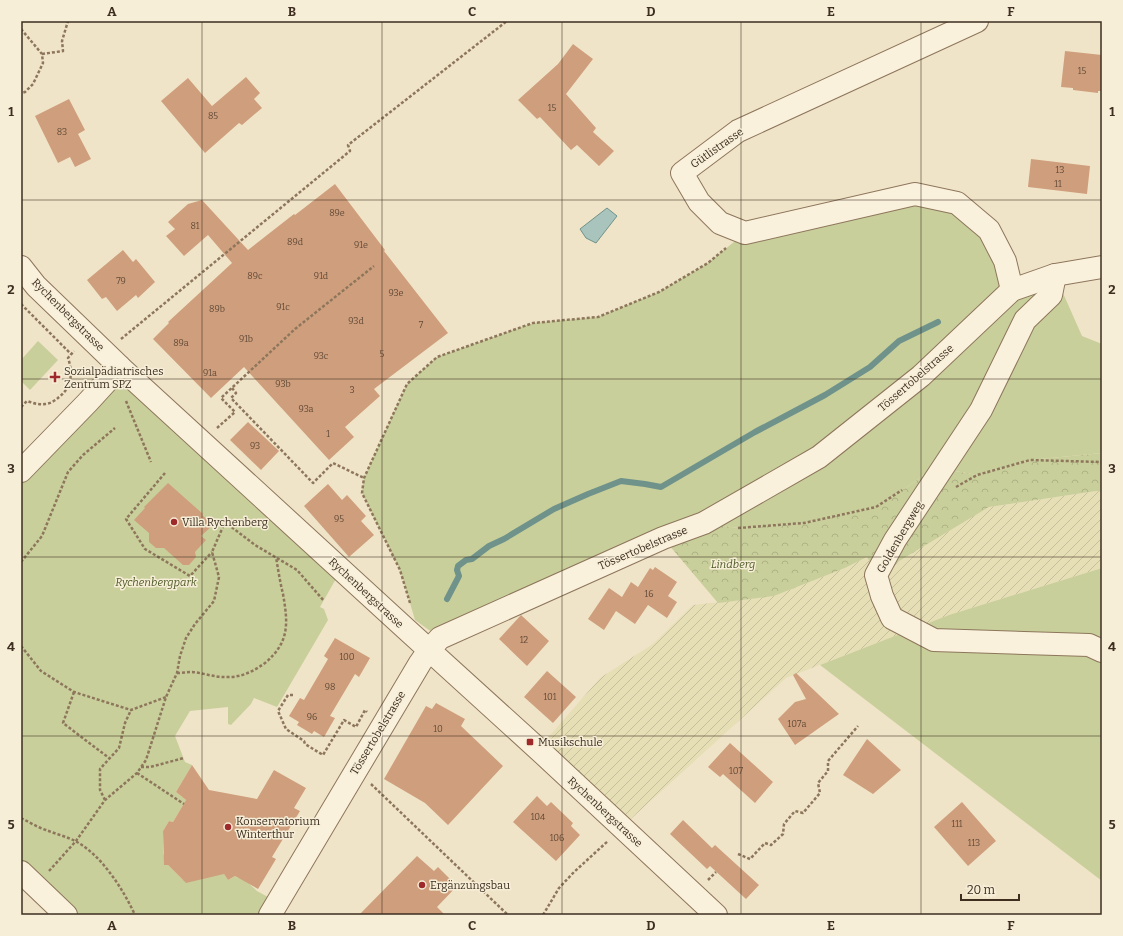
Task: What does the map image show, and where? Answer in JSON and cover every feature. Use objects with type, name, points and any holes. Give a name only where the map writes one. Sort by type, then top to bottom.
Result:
[{"type":"street","name":"Gütlistrasse","points":[[745,233],[720,223],[699,202],[682,173],[738,131],[977,21]]},
{"type":"street","points":[[745,233],[915,194],[957,203],[989,230],[1006,261],[1012,290]]},
{"type":"street","name":"Rychenbergstrasse","points":[[21,267],[36,286],[120,367],[538,749],[716,915]]},
{"type":"street","name":"Tössertobelstrasse","points":[[270,915],[420,663],[440,638],[663,538],[704,523],[819,457],[921,376],[1012,290],[1055,275],[1102,267]]},
{"type":"street","name":"Goldenbergweg","points":[[1055,275],[1052,295],[1025,320],[981,410],[895,540],[876,575],[882,596],[892,618],[934,640],[1089,645],[1102,651]]},
{"type":"street","points":[[21,471],[120,367]]},
{"type":"street","points":[[28,879],[66,915]]},
{"type":"path","points":[[42,54],[62,51],[62,42],[68,21]]},
{"type":"path","points":[[121,340],[350,151],[348,145],[507,21]]},
{"type":"path","points":[[21,29],[42,54],[43,63],[33,84],[25,92],[21,93]]},
{"type":"path","points":[[410,606],[400,570],[362,493],[364,478],[407,384],[437,357],[533,323],[598,318],[659,292],[708,263],[745,233]]},
{"type":"path","points":[[215,429],[235,412],[221,398],[295,329],[374,266]]},
{"type":"path","points":[[21,304],[71,354]]},
{"type":"path","points":[[21,407],[27,401],[46,404],[56,400],[65,392],[70,384],[71,366],[68,358],[78,346]]},
{"type":"path","points":[[232,388],[236,393],[231,398],[313,483],[333,463],[364,478]]},
{"type":"path","points":[[124,397],[151,462]]},
{"type":"path","points":[[21,562],[42,536],[68,472],[83,455],[115,428]]},
{"type":"path","points":[[977,475],[1030,460],[1102,462]]},
{"type":"path","points":[[165,473],[126,519],[145,549],[190,576],[212,552],[225,522],[254,545],[297,570],[324,601]]},
{"type":"path","points":[[704,523],[738,528],[804,523],[876,507],[907,487]]},
{"type":"path","points":[[28,879],[76,841],[105,800],[137,773],[146,760],[166,697],[177,673],[180,656],[186,638],[195,624],[214,601],[219,577],[212,552]]},
{"type":"path","points":[[177,673],[193,672],[222,677],[241,676],[256,670],[280,647],[285,634],[287,621],[275,557]]},
{"type":"path","points":[[21,646],[41,671],[74,692],[131,710],[166,697]]},
{"type":"path","points":[[74,692],[63,723],[109,758]]},
{"type":"path","points":[[293,695],[288,695],[278,711],[286,729],[305,744],[323,755],[344,720],[356,727],[365,710]]},
{"type":"path","points":[[105,800],[100,790],[100,769],[119,748],[125,723],[131,710]]},
{"type":"path","points":[[738,854],[750,859],[765,843],[772,844],[783,834],[784,824],[795,812],[803,813],[820,793],[818,783],[828,771],[828,761],[858,726]]},
{"type":"path","points":[[141,767],[150,767],[184,758]]},
{"type":"path","points":[[137,773],[184,804]]},
{"type":"path","points":[[354,774],[371,783],[508,915]]},
{"type":"path","points":[[21,818],[43,829],[76,841],[92,852],[106,868],[128,900],[135,915]]},
{"type":"path","points":[[543,915],[564,883],[608,840]]},
{"type":"shaded area","points":[[1096,491],[1102,492],[1102,568],[949,615],[786,678],[622,827],[538,749],[600,678],[653,644],[693,605],[774,596],[845,568],[867,557],[876,575],[989,507]]},
{"type":"green space","points":[[915,194],[989,230],[1012,290],[1055,275],[1082,336],[1102,344],[1102,453],[1030,460],[977,475],[934,467],[913,483],[876,507],[804,523],[738,528],[704,523],[440,638],[415,620],[400,570],[362,493],[364,478],[407,384],[437,357],[533,323],[598,317],[659,292],[708,263],[745,233]]},
{"type":"green space","points":[[38,341],[58,360],[30,390],[21,381],[21,360]]},
{"type":"green space","name":"Rychenbergpark","points":[[120,367],[341,570],[320,607],[324,609],[328,620],[277,707],[254,698],[251,704],[231,725],[228,724],[228,707],[190,711],[175,736],[185,762],[192,765],[176,792],[186,800],[173,822],[169,821],[163,831],[163,853],[167,864],[183,880],[186,876],[224,874],[228,880],[235,876],[238,878],[243,878],[257,891],[277,902],[270,915],[66,915],[21,872],[21,471]]},
{"type":"green space","name":"Lindberg","points":[[1102,453],[1102,492],[1096,491],[989,507],[876,575],[867,557],[845,568],[774,596],[718,603],[663,538],[704,523],[738,528],[804,523],[876,507],[913,483],[934,467],[977,475],[1030,460]]},
{"type":"green space","points":[[1102,568],[1102,881],[820,665],[949,615]]},
{"type":"water","points":[[607,208],[617,216],[596,243],[586,238],[580,229]]},
{"type":"building","points":[[573,44],[593,59],[566,94],[596,128],[593,132],[614,151],[599,166],[577,145],[571,150],[540,117],[537,119],[518,100],[558,64]]},
{"type":"building","points":[[1065,51],[1102,55],[1102,91],[1098,91],[1098,93],[1061,87]]},
{"type":"building","points":[[246,77],[260,93],[254,99],[262,108],[242,125],[239,123],[205,153],[161,101],[188,78],[212,106]]},
{"type":"building","points":[[69,99],[85,130],[78,134],[91,159],[75,167],[70,157],[58,163],[35,116]]},
{"type":"building","points":[[1031,159],[1090,166],[1087,194],[1028,187]]},
{"type":"building","points":[[335,184],[385,250],[384,251],[448,333],[374,389],[380,396],[345,427],[354,437],[329,460],[244,367],[211,398],[153,339],[169,323],[168,322],[232,263],[208,235],[184,256],[166,236],[175,229],[168,222],[188,204],[202,200],[248,250]]},
{"type":"building","points":[[123,250],[133,262],[136,259],[155,282],[138,298],[136,295],[117,311],[106,297],[102,299],[87,280]]},
{"type":"building","points":[[248,422],[279,451],[261,470],[230,440]]},
{"type":"building","name":"Villa Rychenberg","points":[[168,483],[203,514],[202,515],[213,525],[201,536],[206,540],[195,552],[196,557],[189,565],[183,565],[164,548],[156,548],[149,542],[149,533],[134,520],[145,508],[144,507]]},
{"type":"building","points":[[328,484],[342,500],[347,495],[366,516],[361,521],[374,535],[349,557],[304,506]]},
{"type":"building","points":[[655,567],[677,582],[668,596],[677,602],[667,618],[648,605],[635,624],[616,611],[604,630],[588,619],[609,588],[622,597],[631,582],[638,587],[650,568],[653,570]]},
{"type":"building","points":[[521,615],[549,641],[527,666],[499,639]]},
{"type":"building","points":[[335,638],[370,658],[359,677],[355,674],[330,716],[335,718],[324,737],[314,731],[312,734],[297,725],[299,722],[289,716],[300,698],[304,700],[328,659],[324,656]]},
{"type":"building","points":[[547,671],[576,697],[553,723],[524,697]]},
{"type":"building","points":[[796,673],[839,714],[795,745],[778,719],[795,702],[806,699],[793,675]]},
{"type":"building","points":[[436,703],[465,719],[461,726],[503,766],[448,825],[425,803],[384,779],[426,706],[432,709]]},
{"type":"building","points":[[867,739],[901,770],[873,794],[843,775]]},
{"type":"building","points":[[730,743],[773,782],[755,803],[723,774],[720,777],[708,767]]},
{"type":"building","name":"Konservatorium Winterthur","points":[[192,765],[209,790],[257,799],[274,770],[306,788],[294,808],[300,811],[272,857],[276,859],[258,889],[235,876],[228,880],[224,874],[186,883],[168,865],[164,865],[163,831],[169,821],[173,822],[186,800],[176,792]]},
{"type":"building","points":[[537,796],[547,806],[551,802],[573,823],[571,826],[580,835],[556,861],[513,822]]},
{"type":"building","points":[[962,802],[996,841],[968,866],[934,827]]},
{"type":"building","points":[[683,820],[712,848],[715,845],[759,885],[746,899],[710,866],[707,869],[670,834]]},
{"type":"building","name":"Ergänzungsbau","points":[[417,856],[434,871],[438,867],[457,886],[437,907],[445,915],[359,915]]},
{"type":"waterway","points":[[447,599],[459,576],[457,570],[458,566],[466,560],[472,559],[489,546],[504,539],[554,509],[621,481],[661,487],[755,432],[825,395],[870,367],[899,341],[938,322]]},
{"type":"place","name":"Sozialpädiatrisches Zentrum SPZ","points":[[55,377]]},
{"type":"place","name":"Villa Rychenberg","points":[[174,522]]},
{"type":"place","name":"Musikschule","points":[[530,742]]},
{"type":"place","name":"Konservatorium Winterthur","points":[[228,827]]},
{"type":"place","name":"Ergänzungsbau","points":[[422,885]]}]
